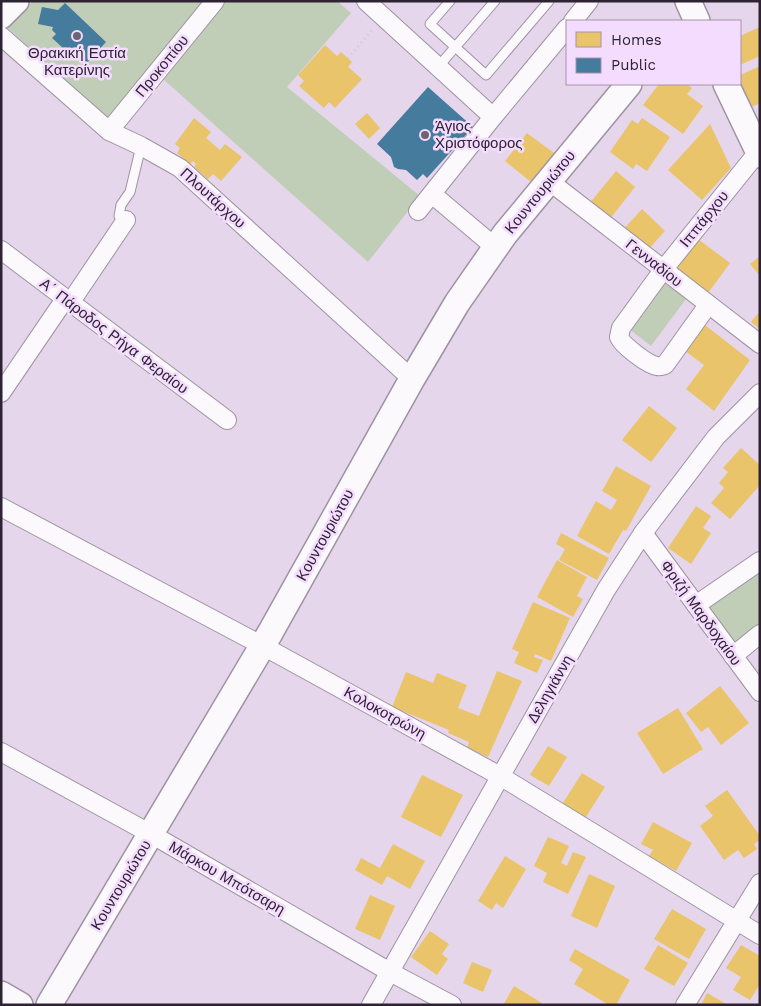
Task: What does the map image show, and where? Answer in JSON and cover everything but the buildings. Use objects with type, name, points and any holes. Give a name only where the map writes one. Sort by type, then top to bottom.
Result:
[{"type":"street","points":[[1,16],[16,1]]},
{"type":"street","name":"Προκοπίου","points":[[110,132],[215,1]]},
{"type":"street","points":[[366,1],[492,117]]},
{"type":"street","points":[[573,20],[589,1]]},
{"type":"street","points":[[418,211],[492,117],[566,29]]},
{"type":"street","name":"Πλουτάρχου","points":[[1,36],[110,132],[141,146],[180,168],[412,379]]},
{"type":"street","name":"Κουντουριώτου","points":[[49,1005],[263,646],[412,379],[457,303],[496,248],[627,85]]},
{"type":"street","points":[[726,85],[759,154]]},
{"type":"street","name":"Ιππάρχου","points":[[708,306],[668,361],[660,366],[651,364],[624,345],[619,337],[621,328],[663,270],[759,154]]},
{"type":"street","name":"Γενναδίου","points":[[549,181],[708,306],[760,344]]},
{"type":"street","points":[[432,194],[496,248]]},
{"type":"street","points":[[1,394],[125,222]]},
{"type":"street","name":"Α΄ Πάροδος Ρήγα Φεραίου","points":[[1,250],[227,420]]},
{"type":"street","name":"Δεληγιάννη","points":[[370,1005],[606,590],[643,533],[716,437],[760,393]]},
{"type":"street","name":"Κολοκοτρώνη","points":[[1,507],[263,646],[500,776],[760,935]]},
{"type":"street","name":"Φριζή Μαρδοχαίου","points":[[643,533],[760,692]]},
{"type":"street","points":[[696,605],[760,561]]},
{"type":"street","points":[[733,656],[760,634]]},
{"type":"street","name":"Μάρκου Μπότσαρη","points":[[1,752],[151,834],[390,972],[452,1005]]},
{"type":"street","points":[[685,1005],[760,883]]},
{"type":"street","points":[[1,994],[20,1005]]},
{"type":"lane","points":[[450,1],[430,24],[486,75],[549,1]]},
{"type":"lane","points":[[438,67],[495,1]]},
{"type":"lane","points":[[125,222],[119,216],[121,205],[130,192],[141,146]]},
{"type":"path","points":[[348,58],[384,18]]},
{"type":"path","points":[[28,60],[54,32]]},
{"type":"green space","points":[[33,1],[204,1],[108,120],[8,28]]},
{"type":"green space","points":[[226,1],[337,1],[351,13],[287,87],[420,196],[368,262],[163,79]]},
{"type":"green space","points":[[655,275],[686,299],[651,346],[619,321]]},
{"type":"green space","points":[[760,570],[760,627],[736,647],[706,607]]},
{"type":"place","name":"Θρακική Εστία Κατερίνης","points":[[77,36]]},
{"type":"place","name":"Άγιος Χριστόφορος","points":[[425,135]]}]
